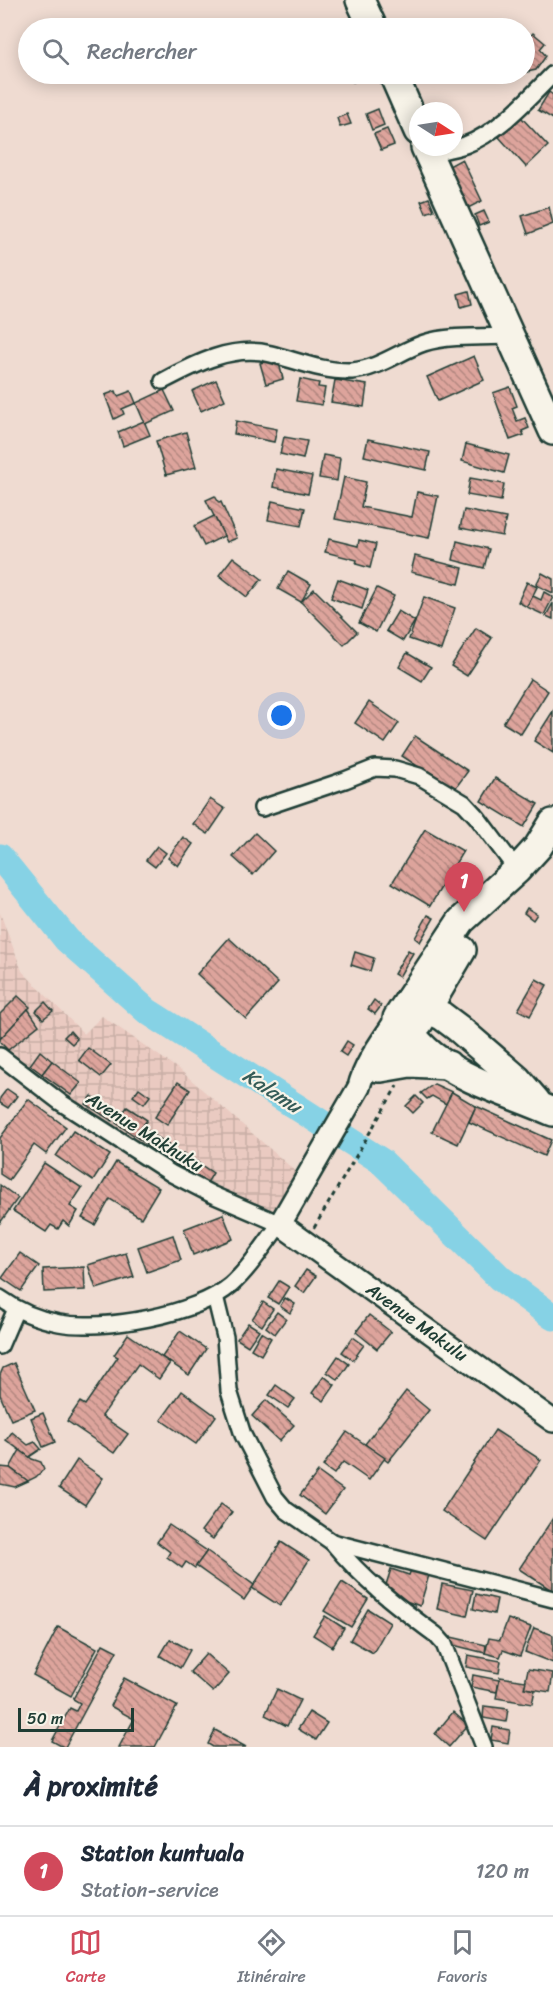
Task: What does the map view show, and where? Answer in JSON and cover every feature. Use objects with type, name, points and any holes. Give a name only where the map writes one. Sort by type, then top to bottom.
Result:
[{"type":"highway","points":[[360,0],[368,18]]},
{"type":"highway","points":[[397,84],[409,110]]},
{"type":"highway","points":[[429,156],[553,431]]},
{"type":"highway","points":[[411,1015],[461,921],[518,870],[538,847],[553,823]]},
{"type":"highway","points":[[411,1015],[448,972],[477,926],[489,897]]},
{"type":"highway","points":[[448,972],[458,1028]]},
{"type":"highway","points":[[411,1015],[442,1017],[458,1028],[517,1079],[547,1109]]},
{"type":"highway","points":[[411,1015],[433,1056],[499,1090],[547,1109]]},
{"type":"highway","points":[[381,1068],[410,1062],[448,1065]]},
{"type":"main road","points":[[355,1092],[381,1068],[411,1015]]},
{"type":"main road","points":[[280,1224],[361,1079],[411,1015]]},
{"type":"main road","name":"Avenue Makulu","points":[[280,1224],[553,1421]]},
{"type":"street","points":[[463,145],[479,138],[508,117],[553,74]]},
{"type":"street","points":[[163,381],[200,361],[250,351],[268,353],[336,371],[354,371],[372,366],[426,342],[511,336]]},
{"type":"street","points":[[262,807],[375,768],[395,769],[418,776],[464,803],[518,870]]},
{"type":"street","name":"Avenue Makhuku","points":[[0,1056],[60,1102],[172,1174],[213,1196],[280,1224]]},
{"type":"street","points":[[0,1298],[16,1309],[59,1323],[83,1324],[161,1317],[215,1296],[230,1286],[280,1224]]},
{"type":"street","points":[[215,1296],[225,1337],[229,1390],[246,1442],[275,1497],[286,1510],[333,1542],[353,1568],[381,1594],[436,1635],[444,1644],[484,1747]]},
{"type":"street","points":[[0,1346],[16,1309]]},
{"type":"street","points":[[333,1542],[553,1599]]},
{"type":"path","points":[[307,1243],[410,1062]]},
{"type":"shaded area","points":[[0,913],[22,971],[84,1034],[102,1016],[181,1071],[301,1176],[273,1224],[189,1182],[0,1051]]},
{"type":"building","points":[[535,35],[545,43],[540,49],[546,56],[536,70]]},
{"type":"building","points":[[549,92],[553,95],[553,119],[538,110]]},
{"type":"building","points":[[378,109],[384,125],[372,130],[366,114]]},
{"type":"building","points":[[347,114],[351,124],[340,127],[337,118]]},
{"type":"building","points":[[521,117],[548,146],[526,167],[499,137]]},
{"type":"building","points":[[387,129],[394,145],[381,150],[374,134]]},
{"type":"building","points":[[462,159],[482,201],[468,208],[449,166]]},
{"type":"building","points":[[429,198],[434,210],[426,213],[421,201]]},
{"type":"building","points":[[549,207],[553,224],[528,234],[522,216]]},
{"type":"building","points":[[484,211],[489,222],[479,226],[475,215]]},
{"type":"building","points":[[469,291],[472,304],[461,307],[458,294]]},
{"type":"building","points":[[474,356],[484,380],[438,401],[427,377]]},
{"type":"building","points":[[278,359],[283,379],[266,384],[260,363]]},
{"type":"building","points":[[300,379],[319,383],[318,387],[325,388],[322,405],[296,401]]},
{"type":"building","points":[[216,380],[225,400],[201,411],[192,391]]},
{"type":"building","points":[[335,380],[367,385],[364,407],[331,402]]},
{"type":"building","points":[[510,387],[517,406],[512,408],[517,421],[525,418],[529,428],[522,431],[524,435],[510,440],[493,393]]},
{"type":"building","points":[[164,390],[174,411],[145,424],[136,403]]},
{"type":"building","points":[[116,391],[118,396],[131,391],[136,403],[122,409],[124,414],[114,419],[105,395]]},
{"type":"building","points":[[144,421],[150,435],[123,446],[118,432]]},
{"type":"building","points":[[236,421],[277,429],[274,442],[234,434]]},
{"type":"building","points":[[186,432],[196,467],[166,475],[156,441]]},
{"type":"building","points":[[284,437],[307,441],[303,459],[280,454]]},
{"type":"building","points":[[368,439],[430,452],[426,470],[364,456]]},
{"type":"building","points":[[466,444],[509,455],[504,473],[462,461]]},
{"type":"building","points":[[323,455],[340,458],[337,481],[319,478]]},
{"type":"building","points":[[276,469],[312,476],[308,494],[273,487]]},
{"type":"building","points":[[344,477],[366,482],[361,507],[412,517],[417,492],[438,496],[429,538],[335,519]]},
{"type":"building","points":[[470,478],[504,484],[501,501],[467,495]]},
{"type":"building","points":[[215,496],[219,503],[221,502],[237,538],[227,542],[206,500]]},
{"type":"building","points":[[272,501],[305,508],[301,526],[268,520]]},
{"type":"building","points":[[464,510],[506,518],[502,536],[460,528]]},
{"type":"building","points":[[214,516],[224,536],[204,546],[194,526]]},
{"type":"building","points":[[329,539],[358,546],[359,540],[376,544],[370,568],[356,564],[357,560],[325,552]]},
{"type":"building","points":[[457,541],[489,549],[484,568],[453,560]]},
{"type":"building","points":[[415,556],[463,568],[459,584],[411,572]]},
{"type":"building","points":[[233,557],[262,579],[247,597],[219,575]]},
{"type":"building","points":[[288,571],[311,584],[301,602],[278,589]]},
{"type":"building","points":[[542,573],[553,579],[553,593],[536,585]]},
{"type":"building","points":[[338,579],[368,590],[362,609],[331,598]]},
{"type":"building","points":[[527,582],[537,587],[527,607],[518,602]]},
{"type":"building","points":[[377,588],[394,596],[376,632],[359,623]]},
{"type":"building","points":[[314,589],[357,632],[344,645],[301,602]]},
{"type":"building","points":[[544,592],[553,597],[544,615],[527,607],[533,596],[541,600]]},
{"type":"building","points":[[424,597],[455,608],[441,650],[409,639]]},
{"type":"building","points":[[553,603],[553,619],[546,616]]},
{"type":"building","points":[[398,611],[415,621],[403,641],[386,631]]},
{"type":"building","points":[[476,628],[492,638],[467,676],[451,666]]},
{"type":"building","points":[[407,653],[431,667],[422,681],[399,667]]},
{"type":"building","points":[[530,679],[548,691],[521,734],[503,723]]},
{"type":"building","points":[[369,702],[399,723],[385,743],[355,723]]},
{"type":"building","points":[[553,711],[553,753],[534,741]]},
{"type":"building","points":[[415,736],[468,771],[454,790],[402,756]]},
{"type":"building","points":[[495,778],[538,804],[524,827],[481,801]]},
{"type":"building","points":[[210,799],[225,809],[208,834],[193,824]]},
{"type":"building","points":[[425,829],[463,851],[430,906],[392,883]]},
{"type":"building","points":[[255,833],[274,851],[253,875],[233,857]]},
{"type":"building","points":[[183,837],[193,844],[178,866],[168,858]]},
{"type":"building","points":[[157,846],[166,853],[155,867],[146,860]]},
{"type":"building","points":[[527,908],[537,914],[533,920],[524,913]]},
{"type":"building","points":[[428,915],[434,918],[420,942],[415,938]]},
{"type":"building","points":[[229,938],[278,983],[246,1019],[197,974]]},
{"type":"building","points":[[408,950],[413,953],[399,977],[394,974]]},
{"type":"building","points":[[355,952],[374,958],[370,971],[351,965]]},
{"type":"building","points":[[536,979],[547,985],[530,1016],[518,1010]]},
{"type":"building","points":[[18,996],[30,1007],[0,1039],[0,1014]]},
{"type":"building","points":[[374,1000],[381,1006],[375,1014],[368,1009]]},
{"type":"building","points":[[45,1002],[53,1011],[43,1019],[36,1011]]},
{"type":"building","points":[[28,1009],[39,1025],[8,1050],[0,1039]]},
{"type":"building","points":[[70,1031],[77,1039],[72,1044],[64,1037]]},
{"type":"building","points":[[347,1041],[353,1045],[346,1056],[340,1052]]},
{"type":"building","points":[[88,1048],[111,1065],[101,1077],[79,1060]]},
{"type":"building","points":[[40,1051],[52,1061],[42,1074],[30,1065]]},
{"type":"building","points":[[52,1061],[81,1083],[71,1095],[42,1074]]},
{"type":"building","points":[[178,1082],[190,1090],[167,1125],[155,1117]]},
{"type":"building","points":[[434,1084],[452,1092],[446,1104],[432,1096],[427,1099],[421,1093]]},
{"type":"building","points":[[139,1088],[150,1096],[144,1104],[133,1096]]},
{"type":"building","points":[[7,1089],[17,1096],[8,1108],[0,1103],[0,1098]]},
{"type":"building","points":[[452,1092],[476,1106],[458,1144],[432,1132]]},
{"type":"building","points":[[92,1096],[117,1113],[112,1121],[86,1104]]},
{"type":"building","points":[[416,1096],[423,1103],[413,1113],[406,1106]]},
{"type":"building","points":[[28,1099],[66,1127],[46,1154],[34,1145],[9,1180],[0,1174],[0,1138]]},
{"type":"building","points":[[476,1106],[551,1140],[544,1156],[469,1122]]},
{"type":"building","points":[[127,1107],[147,1120],[135,1136],[116,1123]]},
{"type":"building","points":[[142,1127],[169,1145],[162,1155],[135,1136]]},
{"type":"building","points":[[73,1131],[110,1155],[93,1181],[56,1156]]},
{"type":"building","points":[[183,1153],[213,1173],[207,1183],[176,1164]]},
{"type":"building","points":[[116,1162],[159,1188],[141,1218],[110,1199],[95,1225],[82,1218]]},
{"type":"building","points":[[44,1163],[82,1188],[70,1206],[78,1211],[69,1226],[63,1221],[58,1229],[51,1225],[46,1232],[13,1211]]},
{"type":"building","points":[[0,1185],[18,1198],[0,1223]]},
{"type":"building","points":[[223,1214],[233,1239],[193,1255],[184,1229]]},
{"type":"building","points":[[173,1235],[181,1260],[147,1272],[138,1247]]},
{"type":"building","points":[[20,1253],[39,1266],[21,1291],[2,1278]]},
{"type":"building","points":[[126,1253],[134,1277],[96,1289],[88,1265]]},
{"type":"building","points":[[84,1267],[85,1290],[44,1292],[43,1269]]},
{"type":"building","points":[[306,1270],[316,1276],[304,1293],[295,1286]]},
{"type":"building","points":[[279,1281],[289,1287],[278,1304],[268,1298]]},
{"type":"building","points":[[285,1298],[295,1304],[290,1313],[280,1306]]},
{"type":"building","points":[[263,1302],[273,1309],[262,1326],[252,1319]]},
{"type":"building","points":[[277,1312],[286,1319],[275,1334],[266,1327]]},
{"type":"building","points":[[369,1315],[391,1332],[377,1349],[356,1332]]},
{"type":"building","points":[[248,1323],[259,1330],[248,1346],[237,1339]]},
{"type":"building","points":[[180,1331],[206,1349],[189,1375],[162,1357]]},
{"type":"building","points":[[261,1332],[271,1338],[261,1355],[251,1349]]},
{"type":"building","points":[[128,1334],[170,1363],[159,1379],[138,1364],[102,1416],[128,1434],[114,1453],[67,1421],[80,1402],[85,1405],[118,1357],[114,1355]]},
{"type":"building","points":[[353,1337],[364,1345],[353,1360],[342,1352]]},
{"type":"building","points":[[338,1356],[349,1364],[338,1380],[327,1372]]},
{"type":"building","points":[[14,1363],[35,1410],[11,1420],[0,1395],[0,1375],[3,1368]]},
{"type":"building","points":[[324,1376],[335,1385],[324,1401],[312,1393]]},
{"type":"building","points":[[276,1385],[295,1399],[288,1408],[269,1395]]},
{"type":"building","points":[[182,1391],[216,1416],[196,1444],[161,1420]]},
{"type":"building","points":[[406,1391],[429,1410],[388,1462],[365,1444]]},
{"type":"building","points":[[266,1400],[294,1425],[279,1441],[252,1416]]},
{"type":"building","points":[[43,1413],[55,1442],[43,1447],[31,1418]]},
{"type":"building","points":[[495,1430],[541,1460],[487,1541],[442,1511]]},
{"type":"building","points":[[12,1432],[28,1445],[35,1442],[41,1449],[29,1457],[6,1440]]},
{"type":"building","points":[[347,1432],[385,1458],[369,1480],[343,1462],[334,1474],[323,1466]]},
{"type":"building","points":[[20,1450],[32,1459],[41,1462],[44,1469],[28,1481],[10,1468]]},
{"type":"building","points":[[77,1460],[103,1478],[85,1505],[59,1488]]},
{"type":"building","points":[[0,1467],[10,1468],[28,1481],[15,1487],[0,1484]]},
{"type":"building","points":[[318,1472],[343,1490],[325,1514],[300,1495]]},
{"type":"building","points":[[221,1504],[232,1512],[213,1539],[201,1531]]},
{"type":"building","points":[[553,1518],[553,1591],[519,1569]]},
{"type":"building","points":[[169,1525],[207,1551],[195,1568],[186,1562],[182,1568],[167,1557],[170,1552],[157,1542]]},
{"type":"building","points":[[281,1542],[309,1560],[280,1606],[252,1588]]},
{"type":"building","points":[[207,1551],[254,1585],[244,1600],[196,1566]]},
{"type":"building","points":[[391,1569],[409,1575],[411,1570],[429,1575],[420,1606],[403,1600],[385,1588]]},
{"type":"building","points":[[342,1582],[368,1599],[351,1627],[324,1611]]},
{"type":"building","points":[[442,1584],[473,1590],[467,1616],[437,1609]]},
{"type":"building","points":[[476,1594],[497,1599],[494,1614],[473,1609]]},
{"type":"building","points":[[368,1609],[390,1623],[373,1653],[350,1640]]},
{"type":"building","points":[[325,1616],[344,1628],[332,1647],[313,1635]]},
{"type":"building","points":[[508,1619],[531,1627],[520,1656],[503,1650],[500,1657],[485,1653],[489,1638],[500,1640]]},
{"type":"building","points":[[58,1627],[97,1648],[71,1696],[33,1675]]},
{"type":"building","points":[[534,1628],[553,1635],[553,1663],[525,1652]]},
{"type":"building","points":[[451,1637],[486,1645],[485,1653],[449,1644]]},
{"type":"building","points":[[170,1639],[190,1650],[180,1668],[160,1656]]},
{"type":"building","points":[[103,1644],[117,1651],[63,1747],[52,1741],[70,1708],[76,1711],[80,1703],[73,1699]]},
{"type":"building","points":[[206,1654],[229,1674],[213,1692],[190,1672]]},
{"type":"building","points":[[468,1655],[501,1661],[499,1673],[466,1667]]},
{"type":"building","points":[[528,1669],[553,1673],[550,1692],[524,1688]]},
{"type":"building","points":[[473,1675],[499,1680],[497,1692],[471,1687]]},
{"type":"building","points":[[500,1677],[526,1681],[524,1688],[535,1690],[532,1704],[496,1698]]},
{"type":"building","points":[[124,1678],[177,1706],[155,1747],[119,1747],[134,1719],[110,1706]]},
{"type":"building","points":[[277,1689],[300,1700],[287,1726],[265,1715]]},
{"type":"building","points":[[484,1706],[508,1709],[506,1722],[483,1718]]},
{"type":"building","points":[[309,1712],[327,1723],[316,1740],[298,1729]]},
{"type":"building","points":[[453,1712],[468,1725],[449,1747],[435,1734]]},
{"type":"building","points":[[493,1727],[510,1730],[508,1743],[491,1740]]},
{"type":"building","points":[[215,1730],[246,1747],[213,1747],[208,1744]]},
{"type":"waterway","name":"Kalamu","points":[[0,857],[67,940],[147,1011],[381,1161],[500,1278],[553,1317]]},
{"type":"place","name":"Station kuntuala","points":[[464,912]]}]
